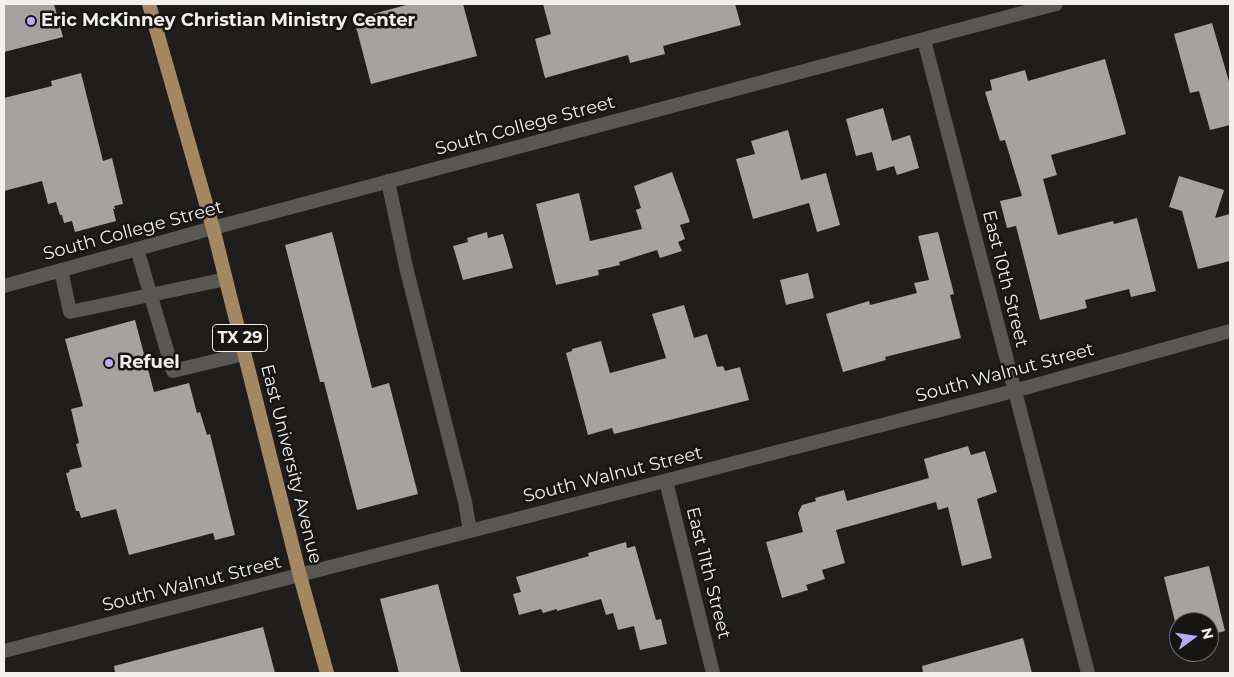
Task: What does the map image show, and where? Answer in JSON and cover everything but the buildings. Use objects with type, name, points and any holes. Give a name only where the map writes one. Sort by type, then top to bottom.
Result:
[{"type":"main road","name":"East University Avenue","points":[[149,4],[226,279],[300,576],[327,673]]},
{"type":"street","name":"South College Street","points":[[4,286],[212,228],[1056,4]]},
{"type":"street","name":"East 10th Street","points":[[924,40],[1088,673]]},
{"type":"street","points":[[388,182],[406,267],[465,502],[470,531]]},
{"type":"street","points":[[137,249],[173,371],[244,354]]},
{"type":"street","points":[[61,270],[70,312],[226,279]]},
{"type":"street","name":"South Walnut Street","points":[[4,651],[1014,391],[1230,331]]},
{"type":"street","name":"East 11th Street","points":[[666,481],[713,673]]},
{"type":"place","name":"Eric McKinney Christian Ministry Center","points":[[31,21]]},
{"type":"place","name":"Refuel","points":[[109,363]]}]
